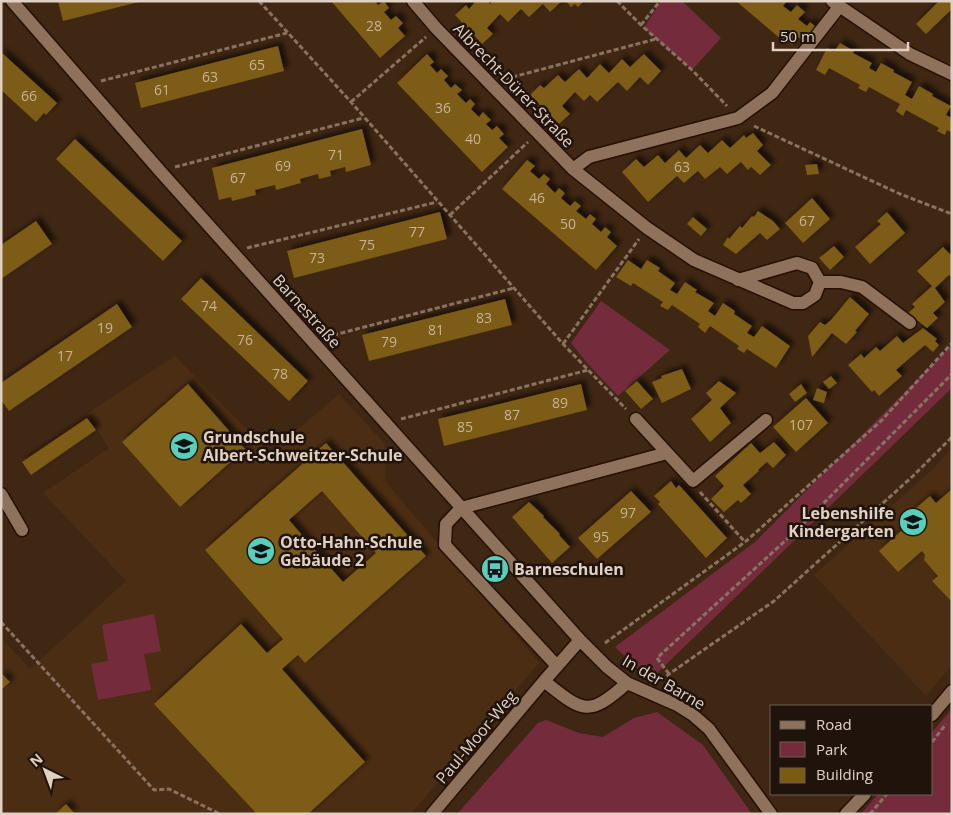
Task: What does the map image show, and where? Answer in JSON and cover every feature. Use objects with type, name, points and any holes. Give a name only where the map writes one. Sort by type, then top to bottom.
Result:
[{"type":"street","name":"Barnestraße","points":[[12,1],[84,86],[311,341],[592,652]]},
{"type":"street","name":"Albrecht-Dürer-Straße","points":[[413,1],[436,28],[573,168],[647,228],[694,260],[793,303],[804,303],[815,295],[820,282]]},
{"type":"street","name":"Albrecht-Dürer-Straße","points":[[573,168],[589,157],[738,118],[772,93],[836,4]]},
{"type":"street","points":[[836,4],[910,54],[949,71]]},
{"type":"street","points":[[738,280],[798,263],[812,268],[820,282],[841,282],[862,287],[910,323]]},
{"type":"street","points":[[636,419],[694,481],[766,420]]},
{"type":"street","points":[[557,666],[445,545],[446,524],[462,508],[667,452]]},
{"type":"street","points":[[1,494],[22,530]]},
{"type":"street","points":[[580,640],[544,681],[568,700],[588,707],[595,707],[608,700],[627,683]]},
{"type":"street","name":"In der Barne","points":[[592,652],[606,668],[627,683],[650,692],[685,710],[709,729],[770,814]]},
{"type":"street","name":"Paul-Moor-Weg","points":[[432,814],[544,681]]},
{"type":"street","points":[[933,714],[952,691]]},
{"type":"street","points":[[846,814],[864,795]]},
{"type":"path","points":[[259,1],[351,102],[363,118],[563,344],[636,419]]},
{"type":"path","points":[[617,1],[692,70],[738,118],[900,194],[952,214]]},
{"type":"path","points":[[641,25],[660,1]]},
{"type":"path","points":[[351,102],[436,28]]},
{"type":"path","points":[[84,86],[287,33]]},
{"type":"path","points":[[490,83],[656,38]]},
{"type":"path","points":[[160,171],[363,118]]},
{"type":"path","points":[[450,215],[538,134]]},
{"type":"path","points":[[232,252],[437,202]]},
{"type":"path","points":[[563,344],[647,228]]},
{"type":"path","points":[[311,341],[514,288]]},
{"type":"path","points":[[592,652],[745,542],[881,421],[952,343]]},
{"type":"path","points":[[385,423],[588,370]]},
{"type":"path","points":[[669,674],[657,658],[797,530],[952,374]]},
{"type":"path","points":[[650,692],[669,674],[774,601],[913,476],[952,437]]},
{"type":"path","points":[[694,481],[695,486],[745,542]]},
{"type":"path","points":[[1,622],[154,790],[169,789],[220,814]]},
{"type":"path","points":[[933,741],[952,718]]},
{"type":"path","points":[[870,814],[886,795]]},
{"type":"shaded area","points":[[175,356],[270,453],[339,394],[385,444],[386,482],[539,663],[411,814],[1,814],[1,637],[30,669],[126,581],[43,493],[109,448],[86,414]]},
{"type":"shaded area","name":"Lebenshilfe Kindergarten","points":[[952,448],[952,665],[926,696],[814,575],[933,469]]},
{"type":"green space","points":[[661,1],[682,1],[721,38],[692,70],[644,28]]},
{"type":"green space","points":[[601,301],[670,350],[618,396],[571,343]]},
{"type":"green space","points":[[952,345],[952,388],[650,680],[615,647],[755,542]]},
{"type":"green space","points":[[154,614],[161,651],[144,654],[151,690],[98,700],[91,664],[108,661],[102,625]]},
{"type":"green space","points":[[952,709],[952,814],[861,814],[877,795],[933,795],[933,731]]},
{"type":"green space","points":[[657,712],[703,745],[752,814],[457,814],[538,723],[546,720],[579,733],[603,737],[634,718]]},
{"type":"building","points":[[58,1],[139,1],[139,2],[63,21]]},
{"type":"building","points":[[331,1],[375,1],[378,5],[384,1],[389,8],[384,12],[391,20],[396,16],[403,23],[398,28],[405,36],[380,58]]},
{"type":"building","points":[[476,1],[488,1],[490,4],[493,1],[562,1],[550,12],[543,4],[529,17],[521,9],[508,22],[500,14],[487,28],[493,34],[482,44],[455,15],[466,5],[469,9]]},
{"type":"building","points":[[566,1],[584,1],[578,7],[575,4],[571,7]]},
{"type":"building","points":[[736,1],[787,1],[783,6],[791,12],[797,5],[805,12],[798,19],[807,26],[810,22],[816,27],[804,42],[798,37],[792,45],[784,39],[783,41]]},
{"type":"building","points":[[939,1],[952,1],[952,9],[926,34],[916,24]]},
{"type":"building","points":[[840,43],[854,51],[853,53],[872,63],[869,68],[876,72],[881,63],[912,82],[905,95],[912,99],[919,86],[933,94],[932,96],[951,106],[946,115],[952,118],[952,133],[947,130],[945,135],[937,131],[939,128],[906,110],[903,116],[896,111],[900,104],[869,87],[866,92],[858,88],[860,85],[829,68],[825,75],[816,70],[827,48],[834,52]]},
{"type":"building","points":[[278,46],[284,71],[141,108],[135,83]]},
{"type":"building","points":[[1,52],[57,103],[46,115],[44,113],[36,122],[1,90]]},
{"type":"building","points":[[427,54],[434,62],[430,65],[437,73],[441,69],[448,76],[444,80],[451,88],[455,84],[462,90],[457,94],[466,103],[470,99],[475,104],[471,109],[479,117],[483,112],[491,120],[486,124],[492,130],[497,126],[504,134],[499,138],[508,147],[482,172],[397,83]]},
{"type":"building","points":[[644,54],[661,71],[648,85],[640,77],[627,91],[618,82],[597,102],[590,95],[584,101],[575,92],[562,106],[570,114],[559,124],[530,95],[540,85],[544,88],[558,75],[565,82],[579,69],[587,78],[600,64],[609,73],[622,59],[630,67]]},
{"type":"building","points":[[362,129],[371,165],[346,172],[345,167],[330,171],[331,176],[319,179],[318,174],[300,179],[301,183],[276,190],[275,185],[255,190],[256,195],[232,201],[231,197],[219,200],[212,168]]},
{"type":"building","points":[[753,133],[763,145],[757,151],[771,165],[760,175],[751,167],[748,170],[741,162],[727,174],[720,167],[705,179],[698,171],[684,183],[677,176],[648,202],[622,172],[636,159],[644,167],[658,155],[665,163],[679,150],[686,158],[700,145],[708,153],[722,140],[730,148],[744,135],[746,138]]},
{"type":"building","points":[[75,139],[182,241],[163,261],[56,159]]},
{"type":"building","points":[[527,160],[535,166],[530,171],[539,179],[544,174],[550,179],[546,184],[555,193],[559,188],[565,193],[561,198],[570,206],[575,201],[581,206],[576,211],[586,219],[590,214],[596,219],[592,224],[601,232],[605,227],[611,232],[607,237],[617,246],[596,270],[502,189]]},
{"type":"building","points":[[817,164],[819,174],[807,175],[805,165]]},
{"type":"building","points":[[812,198],[830,219],[803,243],[785,223]]},
{"type":"building","points":[[758,211],[773,221],[780,229],[767,240],[760,233],[736,254],[723,245],[728,237],[729,239],[740,226],[742,228]]},
{"type":"building","points":[[440,212],[447,239],[294,278],[287,251]]},
{"type":"building","points":[[887,212],[905,233],[870,264],[855,247],[881,224],[877,221]]},
{"type":"building","points":[[693,217],[707,229],[701,236],[687,224]]},
{"type":"building","points":[[36,221],[52,244],[1,279],[1,245]]},
{"type":"building","points":[[834,246],[844,257],[830,270],[819,258]]},
{"type":"building","points":[[943,247],[952,256],[952,278],[949,275],[935,288],[945,302],[933,313],[938,318],[927,328],[908,313],[915,307],[912,304],[932,286],[917,271]]},
{"type":"building","points":[[628,260],[641,269],[647,260],[660,268],[658,271],[675,283],[670,290],[677,294],[685,282],[697,290],[695,292],[714,303],[708,311],[715,316],[723,303],[735,311],[734,314],[752,326],[747,333],[754,337],[762,326],[790,346],[776,368],[747,349],[744,353],[737,349],[739,346],[710,326],[705,333],[698,327],[700,324],[672,305],[668,310],[660,306],[663,302],[633,283],[631,286],[616,277]]},
{"type":"building","points":[[201,278],[308,381],[289,401],[181,299]]},
{"type":"building","points":[[850,297],[869,314],[846,344],[832,333],[812,357],[808,336],[820,322],[825,325],[831,320]]},
{"type":"building","points":[[505,299],[512,325],[369,361],[362,335]]},
{"type":"building","points":[[117,304],[132,327],[9,411],[1,400],[1,383]]},
{"type":"building","points":[[923,328],[937,339],[935,341],[939,345],[933,352],[925,345],[896,370],[902,376],[879,396],[874,390],[872,392],[848,365],[861,354],[864,358],[876,347],[880,351],[897,336],[903,343]]},
{"type":"building","points":[[682,369],[691,389],[662,403],[652,382],[662,378],[661,376]]},
{"type":"building","points":[[831,376],[837,383],[829,389],[823,382]]},
{"type":"building","points":[[637,381],[653,399],[641,409],[625,391]]},
{"type":"building","points":[[719,381],[736,393],[720,408],[731,423],[710,442],[691,419],[712,400],[706,393]]},
{"type":"building","name":"Grundschule Albert-Schweitzer-Schule","points":[[188,384],[245,449],[180,507],[122,442]]},
{"type":"building","points":[[581,384],[587,410],[444,446],[438,419]]},
{"type":"building","points":[[801,384],[807,393],[795,402],[789,394]]},
{"type":"building","points":[[817,388],[827,392],[824,403],[813,400]]},
{"type":"building","points":[[806,398],[828,423],[796,452],[773,427]]},
{"type":"building","points":[[87,418],[96,430],[31,475],[22,462]]},
{"type":"building","points":[[774,442],[786,455],[773,468],[767,462],[758,470],[743,485],[751,494],[741,503],[738,500],[724,512],[711,499],[724,486],[715,476],[751,443],[760,453]]},
{"type":"building","points":[[326,443],[426,556],[305,663],[298,655],[282,669],[365,762],[308,814],[257,814],[154,704],[241,624],[267,653],[283,639],[205,550]],"holes":[[[322,491],[376,553],[343,582],[289,520]]]},
{"type":"building","points":[[671,481],[676,488],[679,485],[727,538],[706,558],[658,504],[660,502],[654,496]]},
{"type":"building","points":[[952,489],[952,602],[932,581],[938,576],[924,560],[925,555],[922,551],[898,572],[879,551],[914,519],[909,514],[930,496],[936,503]]},
{"type":"building","points":[[631,491],[651,512],[597,559],[578,538]]},
{"type":"building","points":[[529,502],[544,516],[570,547],[552,563],[512,517]]},
{"type":"building","points":[[1,673],[10,682],[1,690]]},
{"type":"building","points":[[66,804],[75,814],[55,814]]},
{"type":"place","name":"Grundschule Albert-Schweitzer-Schule","points":[[184,446]]},
{"type":"place","name":"Lebenshilfe Kindergarten","points":[[913,522]]},
{"type":"place","name":"Otto-Hahn-Schule Gebäude 2","points":[[261,551]]},
{"type":"place","name":"Barneschulen","points":[[495,569]]}]
